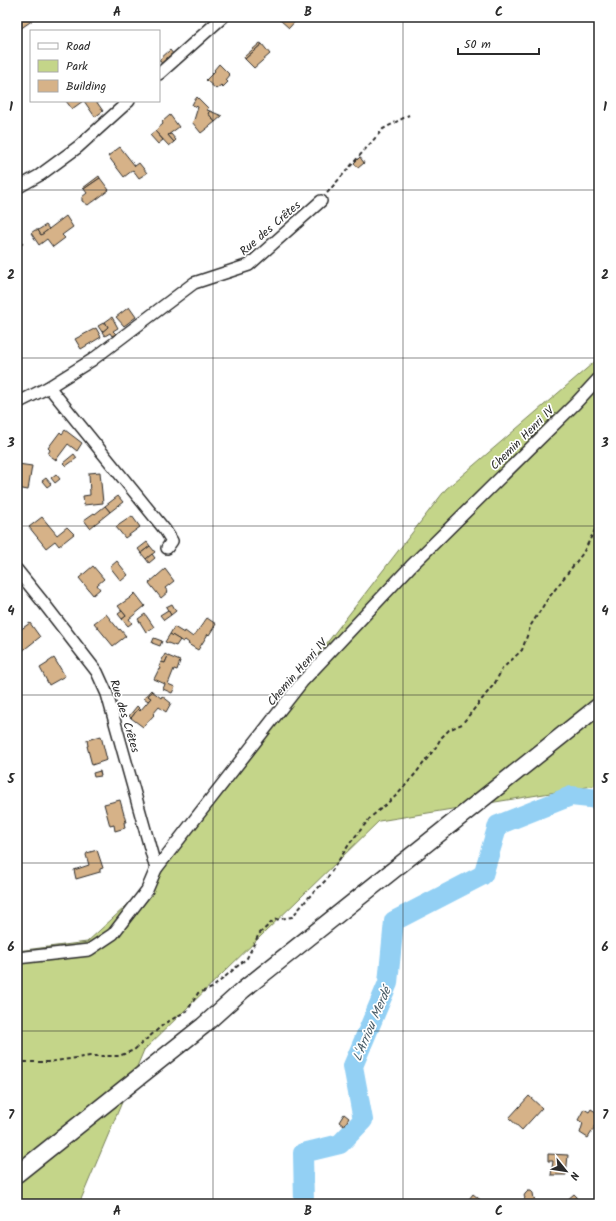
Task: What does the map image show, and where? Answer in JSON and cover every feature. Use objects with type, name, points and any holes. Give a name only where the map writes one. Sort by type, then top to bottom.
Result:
[{"type":"main road","points":[[17,1174],[203,1026],[243,990],[599,706]]},
{"type":"main road","points":[[17,1163],[196,1020],[243,990]]},
{"type":"street","points":[[160,73],[223,17]]},
{"type":"street","points":[[17,188],[40,175],[78,147],[129,102]]},
{"type":"street","name":"Rue des Crêtes","points":[[17,404],[50,387],[92,360],[194,283],[250,265],[321,201]]},
{"type":"street","name":"Chemin Henri IV","points":[[17,958],[89,950],[113,934],[147,890],[156,869],[302,682],[411,566],[575,404],[599,378]]},
{"type":"street","points":[[50,387],[165,530],[172,541],[166,548]]},
{"type":"street","name":"Rue des Crêtes","points":[[17,570],[97,672],[107,694],[156,869]]},
{"type":"path","points":[[321,201],[383,129],[409,115]]},
{"type":"path","points":[[17,1062],[48,1062],[90,1056],[119,1056],[134,1050],[164,1024],[188,1010],[198,993],[212,988],[247,958],[259,934],[274,920],[292,917],[326,880],[350,843],[371,816],[398,794],[436,747],[441,738],[449,730],[462,724],[495,683],[502,669],[522,650],[531,625],[547,600],[583,553],[599,522]]},
{"type":"green space","points":[[599,358],[599,785],[379,821],[144,1050],[79,1204],[17,1204],[17,951],[87,942],[138,895],[162,856],[446,489]]},
{"type":"building","points":[[17,17],[31,17],[33,20],[20,29],[17,23]]},
{"type":"building","points":[[280,17],[299,17],[289,28],[280,20]]},
{"type":"building","points":[[260,43],[262,44],[245,59],[244,57]]},
{"type":"building","points":[[262,44],[270,54],[254,68],[245,59]]},
{"type":"building","points":[[170,50],[174,55],[163,65],[160,59]]},
{"type":"building","points":[[219,64],[230,75],[226,80],[228,82],[223,87],[221,85],[216,89],[206,80],[215,71],[214,70]]},
{"type":"building","points":[[197,97],[208,108],[207,110],[210,111],[208,113],[215,122],[201,133],[192,122],[198,107],[192,105]]},
{"type":"building","points":[[67,102],[82,102],[72,109]]},
{"type":"building","points":[[85,102],[97,102],[103,111],[95,117]]},
{"type":"building","points":[[210,111],[222,116],[215,122],[208,113]]},
{"type":"building","points":[[170,115],[179,127],[168,135],[174,142],[169,146],[155,131]]},
{"type":"building","points":[[155,131],[163,140],[158,144],[150,135]]},
{"type":"building","points":[[171,134],[176,140],[174,142],[168,135]]},
{"type":"building","points":[[120,147],[135,166],[139,163],[147,173],[139,178],[133,170],[124,177],[108,156]]},
{"type":"building","points":[[360,157],[364,163],[358,168],[354,163]]},
{"type":"building","points":[[99,176],[100,178],[84,189],[83,188]]},
{"type":"building","points":[[100,178],[109,190],[88,205],[82,201],[82,197],[87,193],[84,189]]},
{"type":"building","points":[[66,216],[73,227],[62,235],[65,238],[53,247],[47,239],[39,245],[31,233],[38,230],[41,235]]},
{"type":"building","points":[[46,225],[49,229],[41,235],[38,230]]},
{"type":"building","points":[[17,236],[23,244],[17,247]]},
{"type":"building","points":[[129,307],[136,317],[124,326],[116,317]]},
{"type":"building","points":[[112,317],[118,328],[113,331],[116,334],[112,336],[110,333],[105,336],[102,332],[108,327],[105,322]]},
{"type":"building","points":[[105,322],[108,327],[102,332],[98,326]]},
{"type":"building","points":[[96,328],[101,337],[81,349],[75,339]]},
{"type":"building","points":[[65,430],[82,443],[77,451],[68,444],[56,460],[48,454],[50,450],[48,448],[60,432],[62,434]]},
{"type":"building","points":[[74,454],[77,458],[66,466],[63,463]]},
{"type":"building","points":[[18,464],[32,466],[28,490],[17,488]]},
{"type":"building","points":[[100,472],[103,503],[84,505],[83,496],[90,495],[89,473]]},
{"type":"building","points":[[56,474],[60,479],[55,483],[51,478]]},
{"type":"building","points":[[46,478],[51,484],[47,487],[42,481]]},
{"type":"building","points":[[118,496],[123,502],[110,512],[105,506]]},
{"type":"building","points":[[105,506],[110,512],[90,528],[84,520]]},
{"type":"building","points":[[132,516],[140,527],[125,538],[116,527]]},
{"type":"building","points":[[42,517],[57,535],[67,527],[74,534],[59,546],[55,541],[46,548],[29,527]]},
{"type":"building","points":[[147,542],[150,546],[141,553],[138,549]]},
{"type":"building","points":[[150,546],[155,552],[146,559],[141,553]]},
{"type":"building","points":[[152,554],[155,558],[149,563],[146,559]]},
{"type":"building","points":[[117,561],[128,575],[121,581],[110,567]]},
{"type":"building","points":[[93,566],[104,579],[97,585],[100,589],[93,595],[79,578]]},
{"type":"building","points":[[165,569],[174,581],[165,588],[168,592],[161,598],[149,583]]},
{"type":"building","points":[[135,593],[145,606],[129,619],[132,623],[128,626],[122,619],[126,616],[118,606]]},
{"type":"building","points":[[172,604],[176,611],[171,615],[166,607]]},
{"type":"building","points":[[168,610],[171,615],[164,620],[160,615]]},
{"type":"building","points":[[122,611],[126,616],[122,619],[118,614]]},
{"type":"building","points":[[106,614],[126,636],[113,646],[94,623]]},
{"type":"building","points":[[145,614],[154,627],[146,632],[138,619]]},
{"type":"building","points":[[207,618],[216,624],[198,650],[188,644],[189,643],[185,640],[183,642],[170,634],[174,627],[184,633],[185,631],[193,637]]},
{"type":"building","points":[[30,623],[40,637],[21,652],[17,647],[17,632]]},
{"type":"building","points":[[170,634],[180,640],[176,646],[165,642]]},
{"type":"building","points":[[154,638],[162,641],[160,646],[152,643]]},
{"type":"building","points":[[165,654],[168,656],[165,663],[161,662]]},
{"type":"building","points":[[168,656],[180,661],[177,670],[174,669],[168,684],[175,687],[172,693],[163,689],[165,684],[154,679],[161,668],[159,667],[161,662],[165,663]]},
{"type":"building","points":[[54,658],[65,676],[49,685],[40,668]]},
{"type":"building","points":[[151,690],[152,691],[148,696],[151,698],[148,701],[144,698]]},
{"type":"building","points":[[152,691],[171,703],[166,712],[159,707],[143,727],[131,718],[138,709],[140,711],[151,698],[148,696]]},
{"type":"building","points":[[137,706],[141,710],[140,711],[138,709],[131,718],[129,716]]},
{"type":"building","points":[[101,736],[107,760],[92,765],[87,740]]},
{"type":"building","points":[[100,771],[101,776],[94,777],[93,773]]},
{"type":"building","points":[[120,800],[126,822],[124,822],[125,828],[115,831],[114,825],[110,826],[104,804]]},
{"type":"building","points":[[97,850],[103,868],[100,869],[100,872],[76,879],[74,870],[89,865],[86,855],[87,853]]},
{"type":"building","points":[[529,1096],[542,1108],[522,1130],[509,1118]]},
{"type":"building","points":[[584,1109],[589,1112],[591,1109],[599,1114],[599,1120],[588,1138],[580,1133],[583,1123],[578,1120]]},
{"type":"building","points":[[344,1114],[349,1118],[344,1126],[339,1122]]},
{"type":"building","points":[[548,1154],[568,1155],[566,1175],[551,1175],[553,1161],[548,1161]]},
{"type":"building","points":[[528,1191],[533,1193],[534,1199],[539,1204],[520,1204]]},
{"type":"building","points":[[473,1194],[483,1202],[482,1204],[465,1204]]},
{"type":"building","points":[[574,1194],[577,1197],[570,1203],[567,1200]]},
{"type":"waterway","name":"L'Arriou Merdé","points":[[304,1204],[303,1153],[340,1144],[363,1120],[353,1066],[388,983],[394,921],[483,875],[498,825],[571,796],[599,799]]}]
